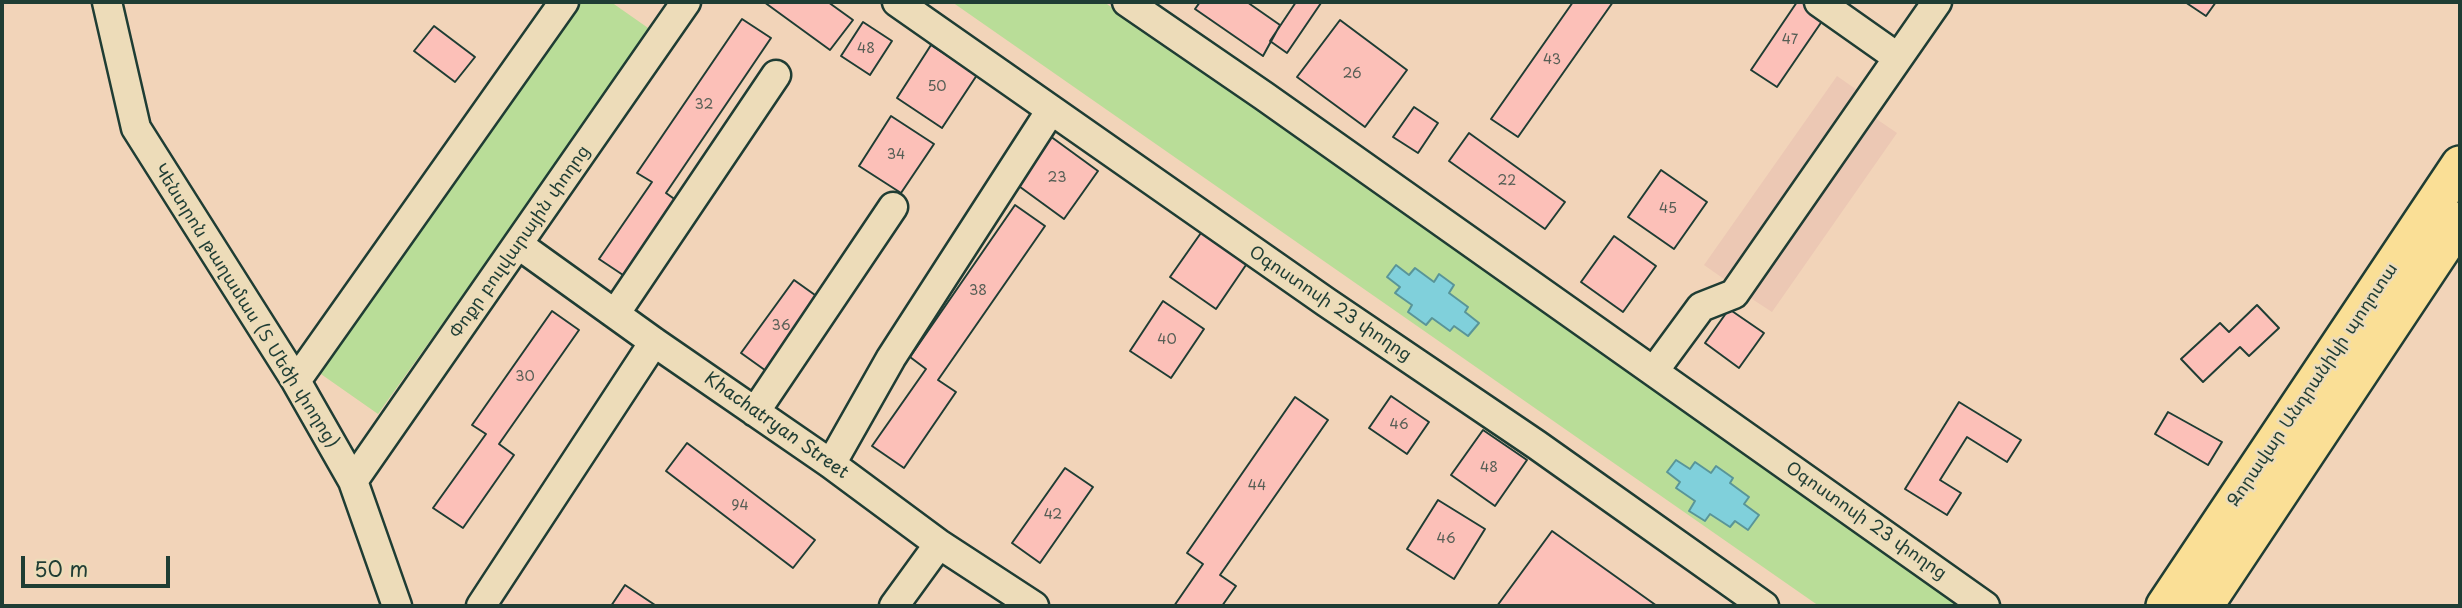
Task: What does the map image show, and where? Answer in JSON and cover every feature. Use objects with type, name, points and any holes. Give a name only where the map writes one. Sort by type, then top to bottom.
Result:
[{"type":"main road","name":"Զորավար Անդրանիկի պողոտա","points":[[2165,606],[2460,164]]},
{"type":"main road","name":"Զորավար Անդրանիկի պողոտա","points":[[2211,603],[2460,221]]},
{"type":"street","name":"Կենտրոն թաղամաս (Տ Մեծի փողոց)","points":[[107,2],[136,128],[296,381],[353,481],[397,606]]},
{"type":"street","points":[[296,381],[564,2]]},
{"type":"street","name":"Փոքր բուլվարային փողոց","points":[[353,481],[686,2]]},
{"type":"street","name":"Օգոստոսի 23 փողոց","points":[[897,2],[1326,302],[1537,445],[1764,606]]},
{"type":"street","name":"Օգոստոսի 23 փողոց","points":[[1127,2],[1986,606]]},
{"type":"street","points":[[1819,2],[1897,57]]},
{"type":"street","points":[[1654,371],[1701,307],[1734,294],[1937,2]]},
{"type":"street","points":[[615,314],[776,75]]},
{"type":"street","points":[[831,464],[891,358],[1051,110]]},
{"type":"street","points":[[755,412],[893,207]]},
{"type":"street","name":"Khachatryan Street","points":[[519,245],[831,464],[939,544],[1034,606]]},
{"type":"street","points":[[481,606],[654,342]]},
{"type":"street","points":[[894,606],[939,544]]},
{"type":"shaded area","points":[[1837,76],[1857,90],[1724,279],[1704,265]]},
{"type":"shaded area","points":[[1875,118],[1897,133],[1772,312],[1749,297]]},
{"type":"green space","points":[[581,2],[611,2],[651,30],[378,414],[318,372]]},
{"type":"green space","points":[[952,2],[1104,2],[1971,606],[1819,606]]},
{"type":"water","points":[[1396,265],[1409,275],[1415,268],[1434,282],[1439,274],[1454,285],[1449,293],[1468,307],[1465,312],[1479,323],[1468,336],[1454,326],[1450,331],[1432,318],[1426,325],[1408,312],[1412,305],[1395,293],[1400,287],[1387,277]]},
{"type":"water","points":[[1676,460],[1690,469],[1695,462],[1711,473],[1716,466],[1733,478],[1730,483],[1749,497],[1744,504],[1759,515],[1748,530],[1735,521],[1730,527],[1710,514],[1705,521],[1689,511],[1695,501],[1676,488],[1680,482],[1667,472]]},
{"type":"building","points":[[764,2],[828,2],[853,20],[830,50]]},
{"type":"building","points":[[1200,2],[1247,2],[1280,25],[1263,56],[1195,9]]},
{"type":"building","points":[[1296,2],[1321,3],[1287,53],[1270,41]]},
{"type":"building","points":[[1573,2],[1613,2],[1518,137],[1491,119]]},
{"type":"building","points":[[1797,2],[1815,2],[1829,11],[1777,87],[1751,70]]},
{"type":"building","points":[[2185,2],[2216,2],[2206,16]]},
{"type":"building","points":[[742,19],[771,38],[666,193],[680,203],[629,279],[599,259],[652,182],[637,173]]},
{"type":"building","points":[[1340,20],[1407,70],[1365,127],[1297,77]]},
{"type":"building","points":[[863,22],[892,41],[870,75],[841,56]]},
{"type":"building","points":[[434,26],[475,57],[455,82],[414,51]]},
{"type":"building","points":[[931,45],[977,75],[942,128],[897,98]]},
{"type":"building","points":[[1414,107],[1438,123],[1418,153],[1393,137]]},
{"type":"building","points":[[891,116],[934,144],[901,193],[859,166]]},
{"type":"building","points":[[1469,133],[1565,202],[1545,229],[1449,161]]},
{"type":"building","points":[[1050,136],[1098,171],[1064,219],[1016,184]]},
{"type":"building","points":[[1661,170],[1707,202],[1674,249],[1628,217]]},
{"type":"building","points":[[1015,205],[1045,226],[938,380],[956,392],[904,468],[872,446],[926,369],[910,357]]},
{"type":"building","points":[[1203,230],[1248,262],[1216,309],[1170,277]]},
{"type":"building","points":[[1614,236],[1656,266],[1623,312],[1581,282]]},
{"type":"building","points":[[794,280],[822,300],[769,373],[741,353]]},
{"type":"building","points":[[1163,301],[1204,329],[1171,378],[1130,351]]},
{"type":"building","points":[[2257,305],[2279,328],[2249,356],[2240,347],[2203,382],[2181,359],[2220,323],[2229,332]]},
{"type":"building","points":[[1729,309],[1764,333],[1739,368],[1705,343]]},
{"type":"building","points":[[552,311],[579,330],[499,444],[514,455],[463,528],[433,508],[486,434],[472,425]]},
{"type":"building","points":[[1391,396],[1429,422],[1407,454],[1369,428]]},
{"type":"building","points":[[1295,397],[1328,420],[1220,575],[1236,586],[1222,606],[1174,606],[1203,564],[1187,553]]},
{"type":"building","points":[[1959,402],[2021,440],[2007,462],[1967,437],[1940,480],[1961,493],[1947,515],[1905,489]]},
{"type":"building","points":[[2168,412],[2222,442],[2208,465],[2155,434]]},
{"type":"building","points":[[1483,430],[1527,460],[1495,506],[1451,475]]},
{"type":"building","points":[[687,443],[815,540],[793,568],[666,471]]},
{"type":"building","points":[[1065,468],[1093,487],[1040,563],[1012,543]]},
{"type":"building","points":[[1438,500],[1485,529],[1454,579],[1407,549]]},
{"type":"building","points":[[1552,531],[1657,606],[1497,606]]},
{"type":"building","points":[[625,585],[655,605],[655,606],[611,606]]}]
